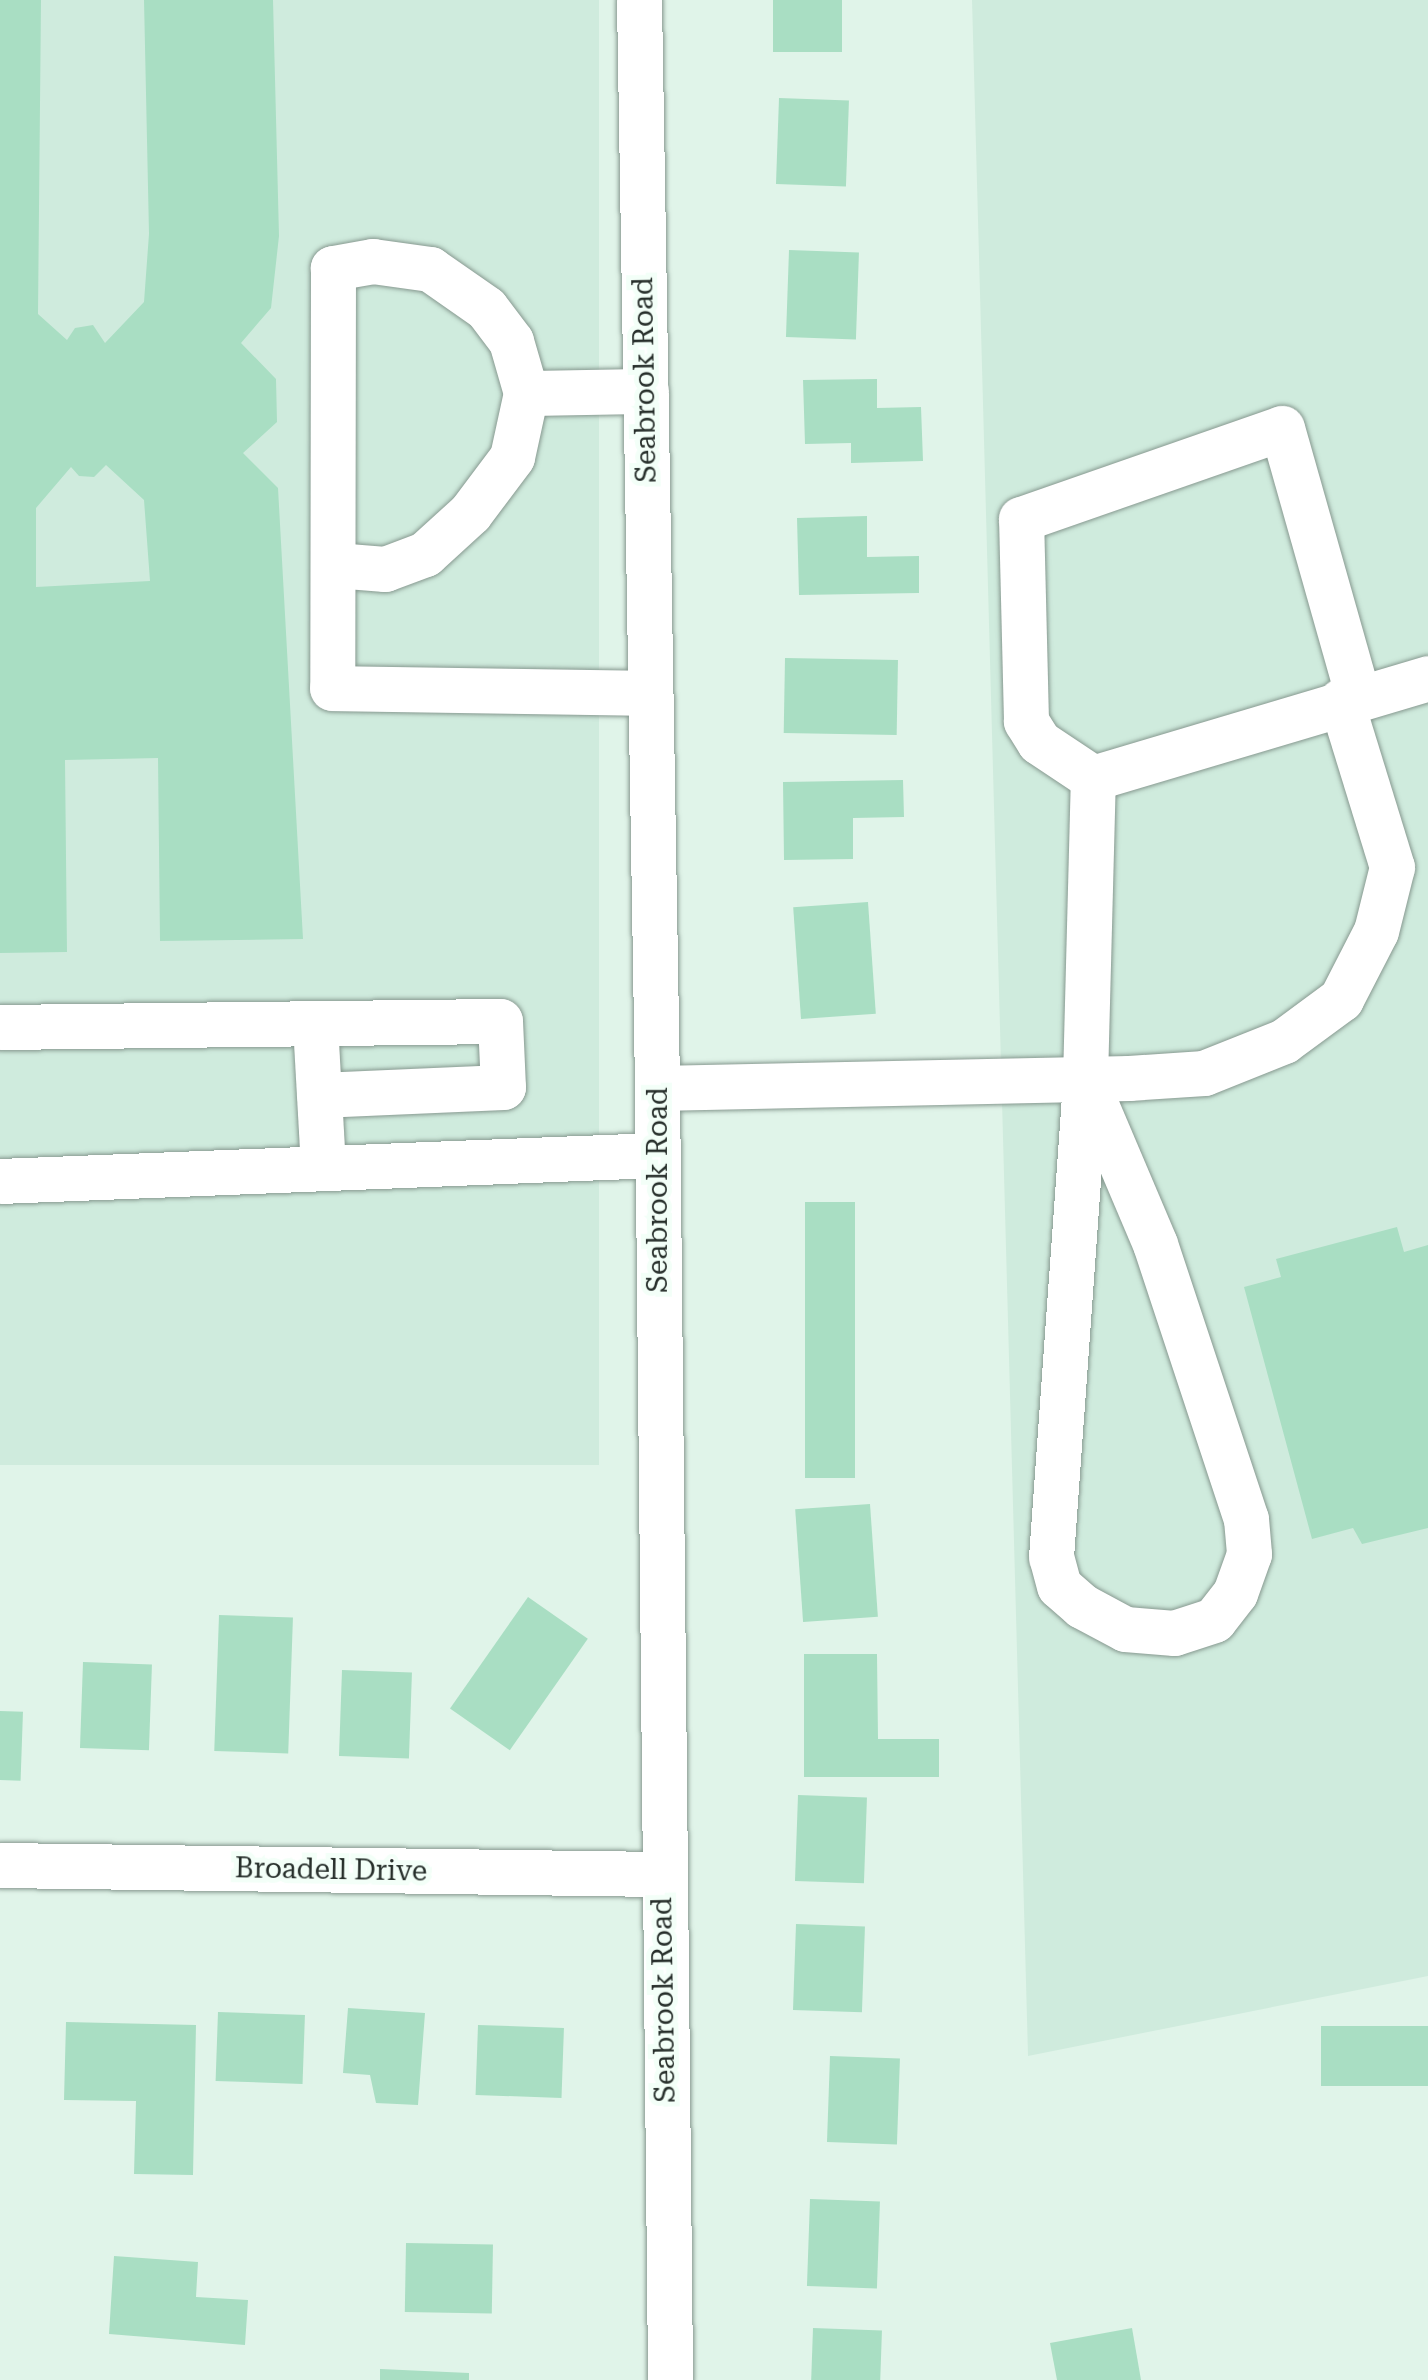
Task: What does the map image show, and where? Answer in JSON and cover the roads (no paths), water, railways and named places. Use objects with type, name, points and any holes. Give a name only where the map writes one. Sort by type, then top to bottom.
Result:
[{"type":"street","name":"Seabrook Road","points":[[639,0],[658,1155],[662,1874],[670,2380]]},
{"type":"street","points":[[335,565],[385,570],[425,554],[470,513],[512,457],[526,393],[511,342],[486,308],[430,268],[372,260],[334,268],[332,688],[650,693]]},
{"type":"street","points":[[526,393],[646,391]]},
{"type":"street","points":[[657,1088],[1204,1073],[1284,1041],[1340,999],[1376,931],[1392,868],[1282,428],[1021,519],[1026,720],[1038,742],[1093,778]]},
{"type":"street","points":[[1093,778],[1428,678]]},
{"type":"street","points":[[1085,1079],[1155,1244],[1246,1519],[1249,1554],[1235,1593],[1214,1620],[1174,1633],[1125,1628],[1082,1606],[1058,1586],[1051,1558],[1085,1079],[1093,778]]},
{"type":"street","points":[[0,1027],[500,1022],[503,1087],[319,1095]]},
{"type":"street","points":[[315,1024],[323,1168]]},
{"type":"street","points":[[0,1180],[658,1155]]},
{"type":"street","name":"Broadell Drive","points":[[0,1865],[662,1874]]}]
